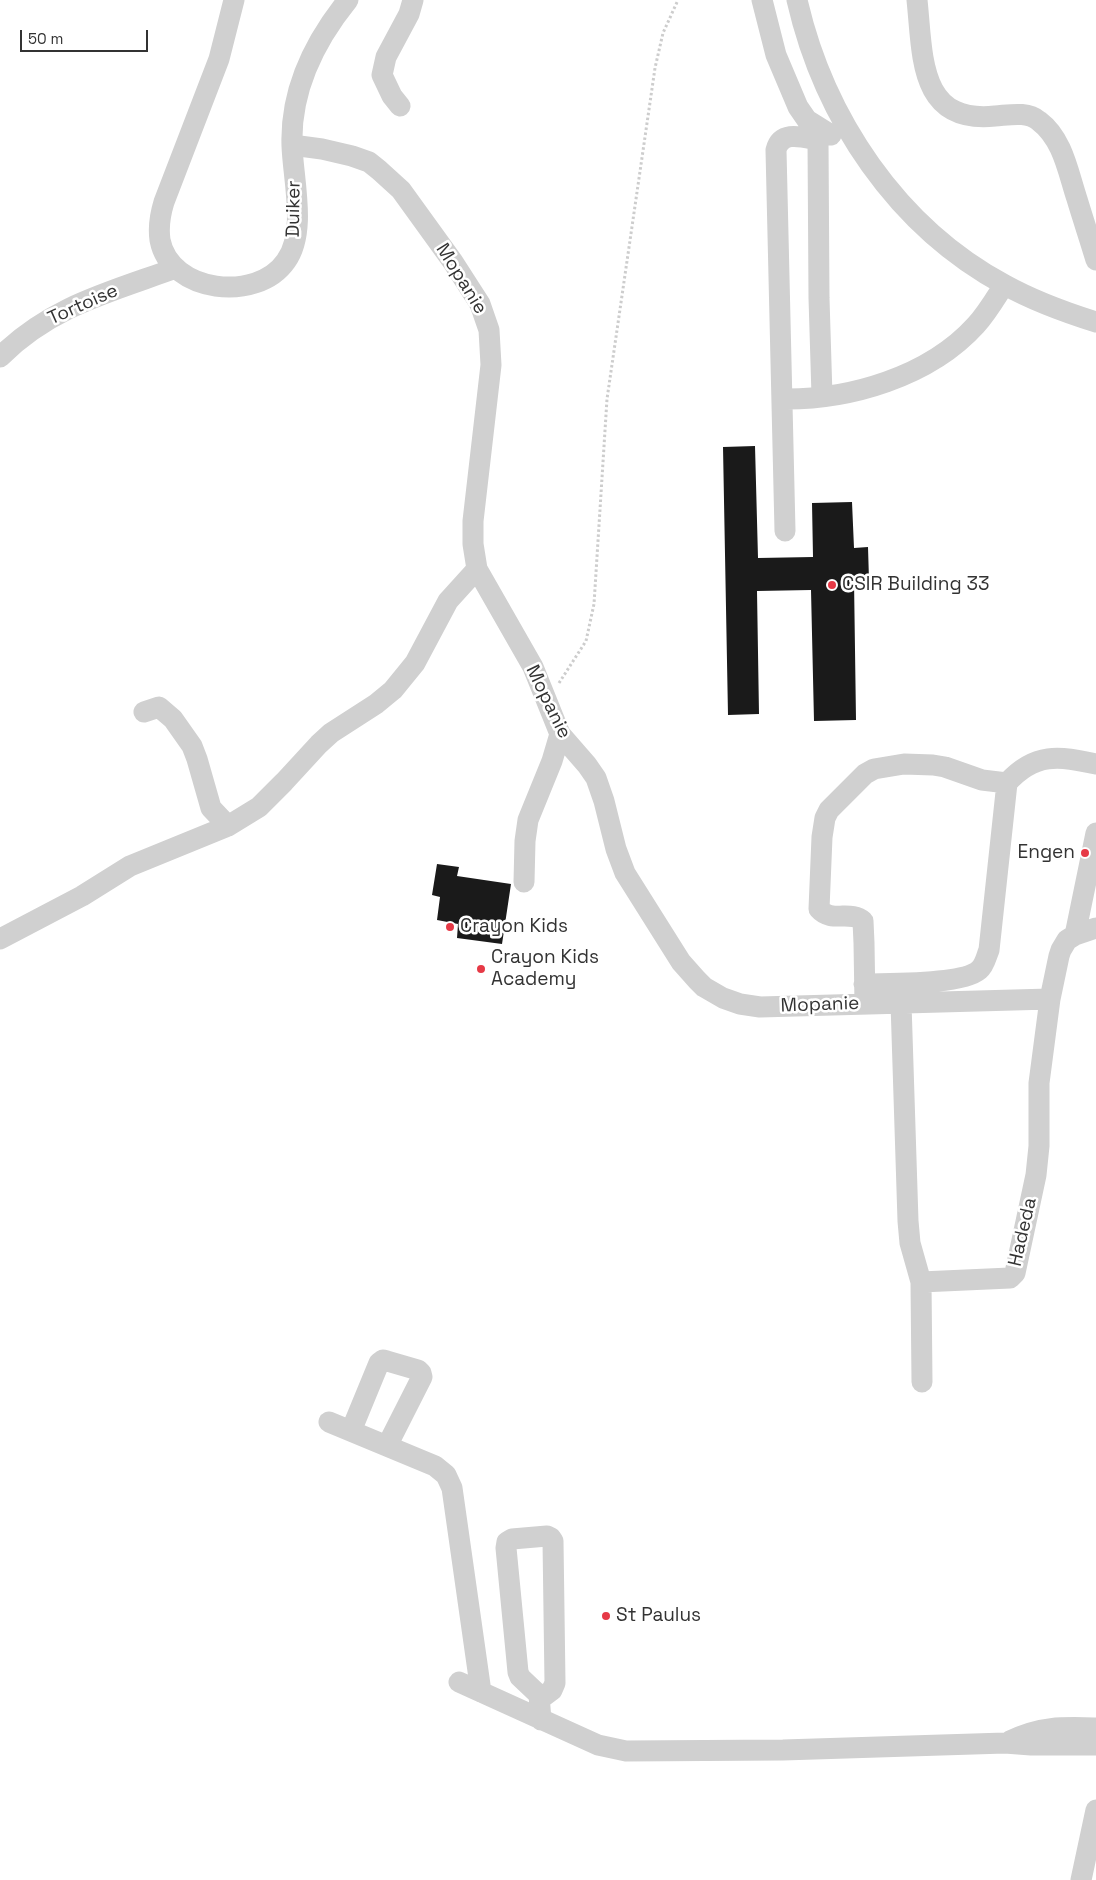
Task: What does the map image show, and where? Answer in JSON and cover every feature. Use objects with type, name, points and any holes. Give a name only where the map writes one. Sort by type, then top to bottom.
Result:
[{"type":"street","name":"Duiker","points":[[234,0],[221,52],[180,157],[160,215],[159,224],[162,245],[176,268],[192,279],[226,286],[254,284],[264,281],[282,267],[290,254],[296,236],[292,145],[293,117],[296,101],[308,62],[322,36],[348,0]]},
{"type":"street","points":[[400,106],[392,96],[382,74],[386,57],[410,14],[412,0]]},
{"type":"street","points":[[762,0],[776,55],[794,99],[802,115],[819,134],[819,298],[822,396]]},
{"type":"street","points":[[797,0],[802,22],[821,76],[846,128],[899,201],[923,227],[956,254],[1004,284],[1054,308],[1096,322]]},
{"type":"street","points":[[917,0],[925,73],[934,94],[945,104],[964,115],[986,117],[1025,115],[1037,119],[1045,125],[1055,139],[1065,160],[1096,260]]},
{"type":"street","points":[[785,531],[776,150],[778,143],[784,137],[819,134],[858,147]]},
{"type":"street","name":"Mopanie","points":[[292,145],[352,156],[369,162],[379,170],[401,190],[453,262],[480,304],[489,330],[491,365],[473,521],[473,544],[477,569],[533,668],[560,734],[596,778],[616,849],[625,873],[681,962],[704,987],[730,1000],[760,1007],[864,994],[901,1003],[1050,999]]},
{"type":"street","name":"Tortoise","points":[[0,358],[26,333],[72,306],[176,268]]},
{"type":"street","points":[[782,398],[822,396],[863,390],[893,379],[938,356],[977,325],[1004,284]]},
{"type":"street","points":[[0,939],[141,861],[228,826],[258,807],[284,782],[318,744],[393,690],[414,663],[448,601],[477,569]]},
{"type":"street","points":[[144,712],[159,707],[173,719],[192,746],[198,759],[210,808],[228,826]]},
{"type":"street","points":[[524,882],[525,841],[528,820],[552,761],[560,734]]},
{"type":"street","points":[[1007,783],[982,780],[945,767],[904,764],[874,770],[865,774],[829,810],[823,825],[819,909],[830,916],[853,917],[863,921],[864,994],[906,983],[966,977],[979,970],[984,963],[991,935],[1007,783],[1016,774],[1033,763],[1048,758],[1063,757],[1096,764]]},
{"type":"street","points":[[1076,935],[1096,833]]},
{"type":"street","name":"Hadeda","points":[[921,1282],[1010,1278],[1015,1272],[1036,1174],[1039,1146],[1039,1083],[1050,999],[1061,950],[1067,940],[1096,928]]},
{"type":"street","points":[[901,1003],[908,1222],[910,1243],[921,1282],[922,1382]]},
{"type":"street","points":[[351,1432],[379,1363],[387,1360],[418,1370],[422,1377],[387,1446]]},
{"type":"street","points":[[329,1422],[435,1466],[446,1475],[452,1488],[481,1692]]},
{"type":"street","points":[[547,1536],[553,1541],[555,1683],[540,1710],[536,1691],[520,1677],[518,1672],[506,1548],[507,1542],[512,1538],[547,1536]]},
{"type":"street","points":[[459,1682],[481,1692],[540,1710],[598,1745],[626,1751],[783,1750],[1005,1743],[1096,1745]]},
{"type":"street","points":[[1005,1743],[1043,1728],[1096,1728]]},
{"type":"street","points":[[1081,1880],[1096,1810]]},
{"type":"path","points":[[555,689],[586,641],[594,604],[607,399],[655,68],[664,33],[678,0]]},
{"type":"building","name":"CSIR Building 33","points":[[755,446],[758,558],[813,557],[812,503],[852,502],[854,548],[868,547],[869,580],[854,580],[856,720],[814,721],[811,590],[757,591],[759,714],[728,715],[723,447]]},
{"type":"building","points":[[437,864],[459,867],[457,876],[511,884],[502,944],[457,938],[458,924],[437,920],[440,897],[432,895]]},
{"type":"place","name":"CSIR Building 33","points":[[832,585]]},
{"type":"place","name":"Engen","points":[[1085,853]]},
{"type":"place","name":"Crayon Kids","points":[[450,927]]},
{"type":"place","name":"Crayon Kids Academy","points":[[481,969]]},
{"type":"place","name":"St Paulus","points":[[606,1616]]}]
